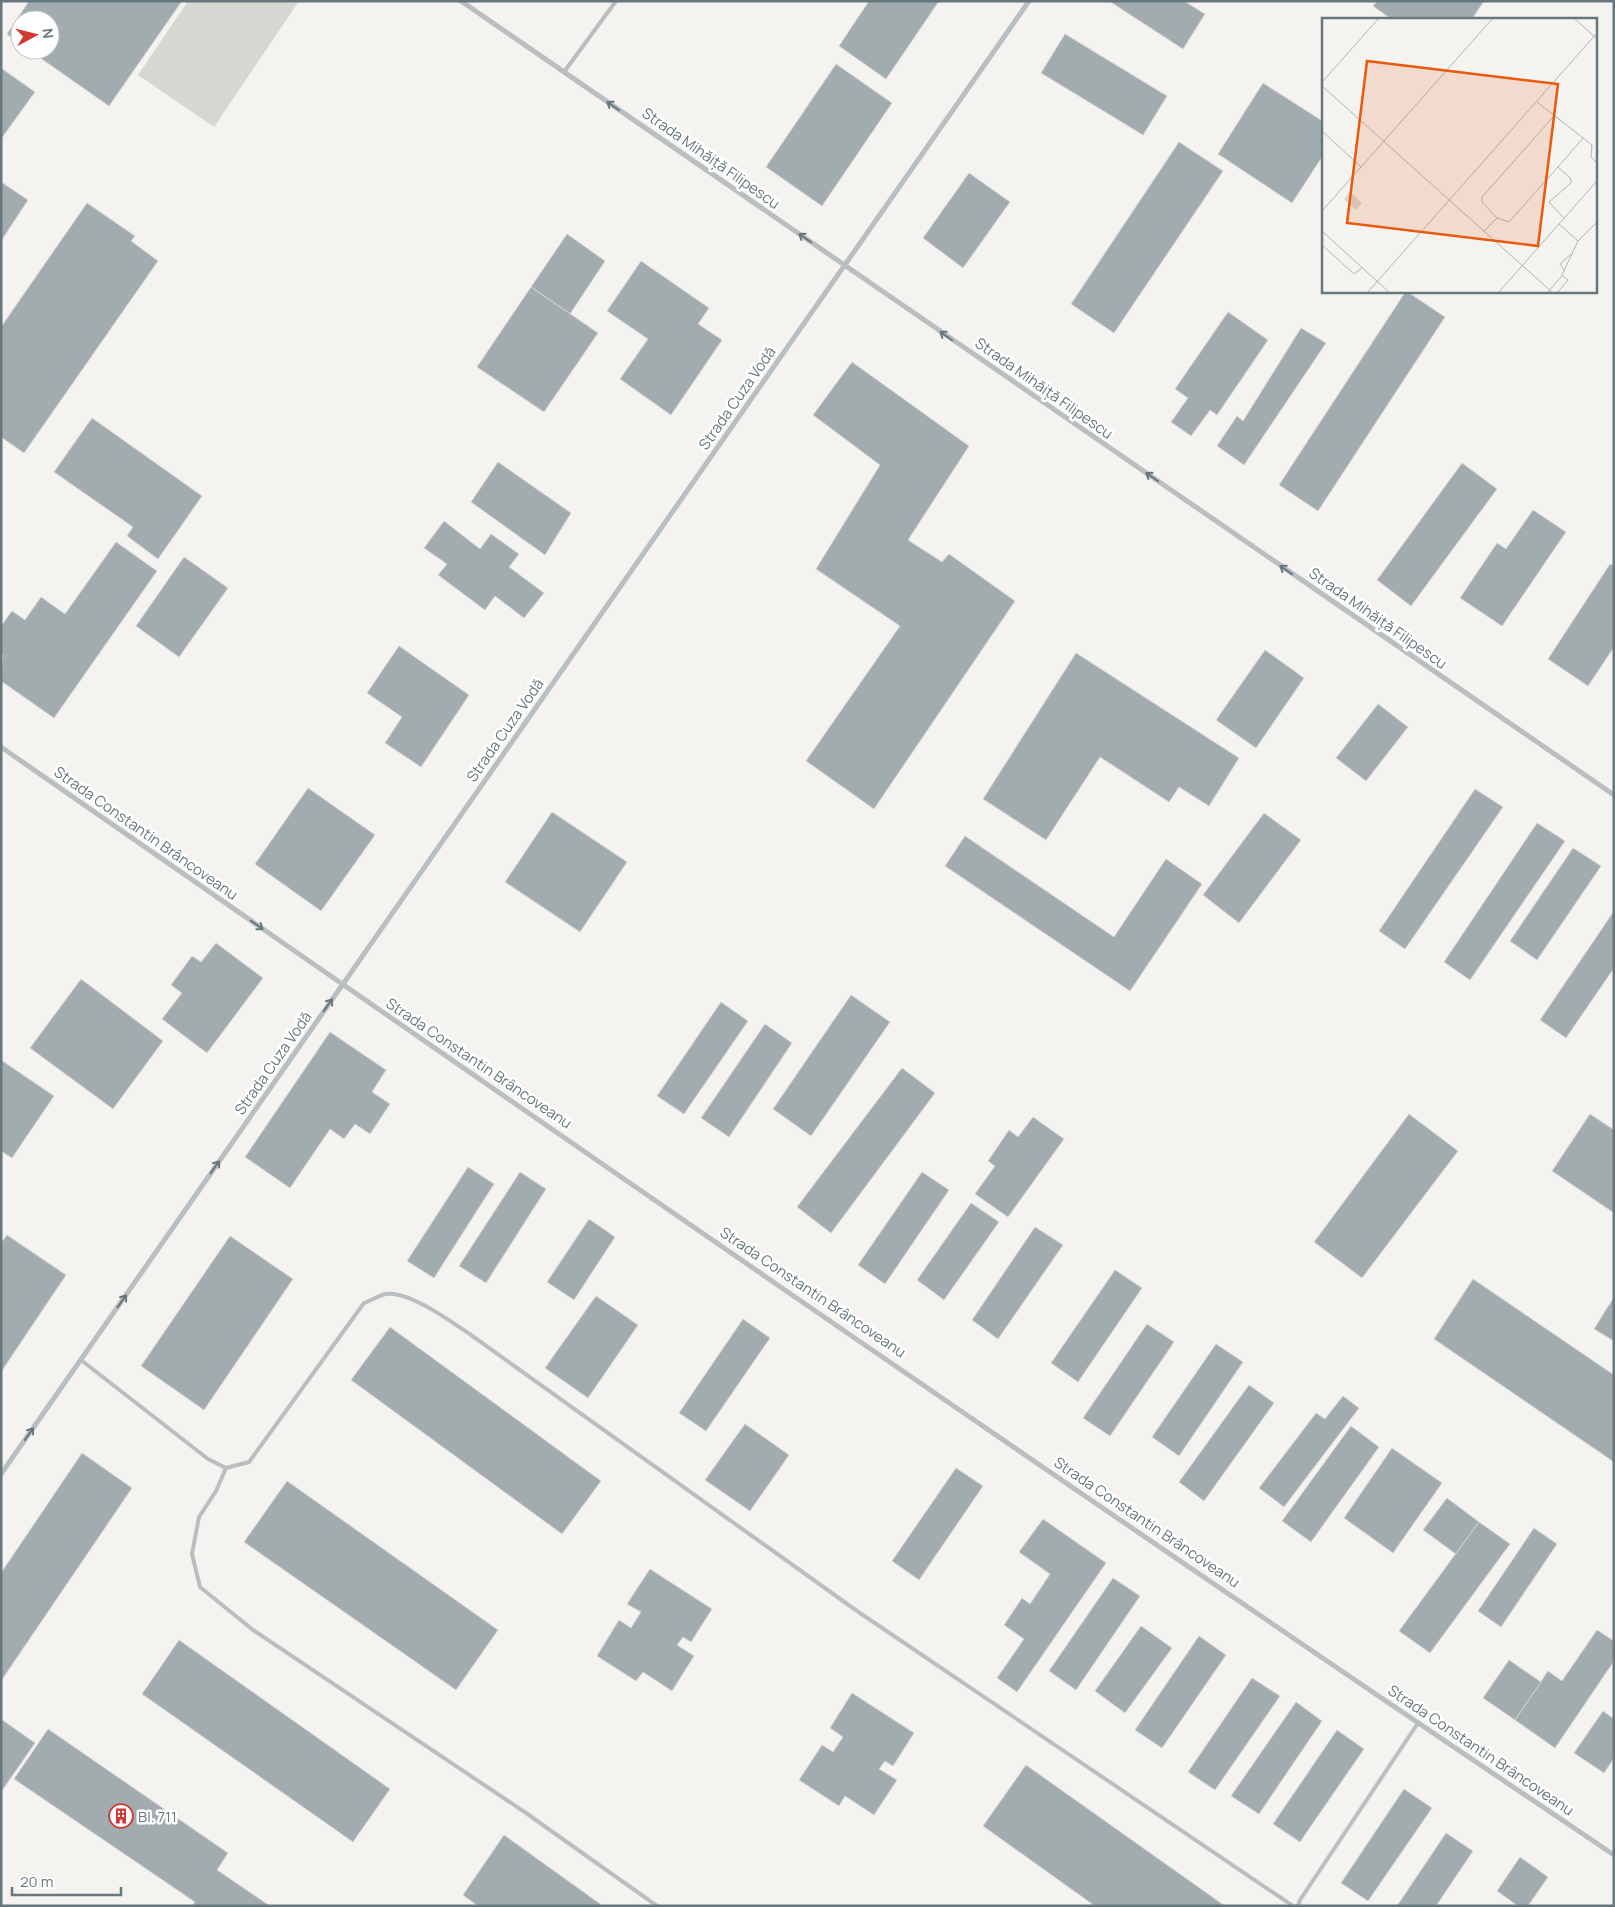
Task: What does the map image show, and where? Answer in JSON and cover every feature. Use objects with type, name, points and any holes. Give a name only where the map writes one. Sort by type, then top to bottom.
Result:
[{"type":"street","name":"Strada Mihăiță Filipescu","points":[[461,1],[1614,795]]},
{"type":"street","name":"Strada Cuza Vodă","points":[[1,1474],[1029,1]]},
{"type":"street","name":"Strada Constantin Brâncoveanu","points":[[1,747],[343,985],[1418,1723],[1614,1855]]},
{"type":"lane","points":[[564,72],[616,1]]},
{"type":"lane","points":[[81,1360],[208,1459],[226,1468],[249,1462],[364,1304],[387,1294],[413,1300],[471,1335],[857,1611],[1293,1906]]},
{"type":"lane","points":[[226,1468],[216,1491],[199,1516],[192,1554],[200,1587],[253,1630],[526,1813],[657,1906]]},
{"type":"lane","points":[[1298,1906],[1300,1900],[1418,1723]]},
{"type":"shaded area","points":[[188,1],[299,1],[214,127],[138,75]]},
{"type":"building","points":[[29,1],[182,1],[109,106],[43,60],[60,60],[60,10],[23,10]]},
{"type":"building","points":[[869,1],[939,1],[886,79],[839,46]]},
{"type":"building","points":[[1109,1],[1184,1],[1205,14],[1183,49]]},
{"type":"building","points":[[1377,1],[1484,1],[1473,18],[1390,18],[1373,6]]},
{"type":"building","points":[[1065,34],[1167,96],[1143,135],[1041,73]]},
{"type":"building","points":[[836,64],[892,103],[822,206],[766,167]]},
{"type":"building","points":[[1,68],[35,92],[1,139]]},
{"type":"building","points":[[1263,83],[1322,121],[1322,157],[1292,203],[1218,154]]},
{"type":"building","points":[[1179,142],[1223,171],[1114,333],[1071,304]]},
{"type":"building","points":[[969,173],[1010,202],[963,268],[923,238]]},
{"type":"building","points":[[1,182],[28,200],[1,241]]},
{"type":"building","points":[[87,203],[135,236],[131,241],[158,261],[24,453],[1,437],[1,327]]},
{"type":"building","points":[[567,234],[605,261],[570,314],[531,287]]},
{"type":"building","points":[[641,261],[709,308],[698,324],[722,340],[671,415],[620,379],[648,339],[607,311]]},
{"type":"building","points":[[531,287],[598,333],[544,412],[477,367]]},
{"type":"building","points":[[1405,292],[1445,317],[1318,511],[1279,485]]},
{"type":"building","points":[[1228,312],[1268,340],[1217,415],[1210,410],[1191,436],[1171,422],[1188,398],[1175,389]]},
{"type":"building","points":[[1301,328],[1326,343],[1244,465],[1217,446],[1237,416],[1243,421]]},
{"type":"building","points":[[852,362],[969,446],[908,540],[942,562],[949,554],[1015,601],[874,809],[806,761],[900,626],[816,569],[880,465],[813,415]]},
{"type":"building","points":[[92,418],[202,496],[158,559],[127,536],[133,527],[54,472]]},
{"type":"building","points":[[498,462],[571,513],[545,555],[471,502]]},
{"type":"building","points":[[1462,463],[1497,489],[1411,606],[1377,580]]},
{"type":"building","points":[[1533,510],[1566,532],[1502,626],[1460,598],[1497,543],[1506,549]]},
{"type":"building","points":[[444,521],[480,549],[491,534],[519,554],[509,567],[544,593],[524,618],[495,596],[485,610],[438,575],[447,564],[424,548]]},
{"type":"building","points":[[116,542],[157,571],[54,718],[1,681],[3,655],[1,654],[1,626],[12,611],[25,620],[41,597],[65,614]]},
{"type":"building","points":[[184,557],[228,588],[179,657],[136,626]]},
{"type":"building","points":[[1610,564],[1614,566],[1614,647],[1588,686],[1548,659]]},
{"type":"building","points":[[399,646],[469,695],[421,767],[385,743],[402,717],[367,693]]},
{"type":"building","points":[[1265,650],[1304,678],[1256,748],[1216,720]]},
{"type":"building","points":[[1076,653],[1239,758],[1209,806],[1179,787],[1169,802],[1100,757],[1046,840],[983,799]]},
{"type":"building","points":[[1378,704],[1408,727],[1366,781],[1336,758]]},
{"type":"building","points":[[308,788],[375,835],[321,911],[255,864]]},
{"type":"building","points":[[1475,789],[1503,807],[1405,949],[1379,931]]},
{"type":"building","points":[[552,812],[627,862],[580,932],[505,882]]},
{"type":"building","points":[[1264,813],[1301,840],[1239,923],[1203,895]]},
{"type":"building","points":[[1537,823],[1565,841],[1470,980],[1444,962]]},
{"type":"building","points":[[965,836],[1114,937],[1166,859],[1202,884],[1130,991],[945,866]]},
{"type":"building","points":[[1573,848],[1601,866],[1537,960],[1510,941]]},
{"type":"building","points":[[1614,911],[1614,968],[1566,1038],[1540,1020]]},
{"type":"building","points":[[216,943],[263,978],[207,1053],[162,1019],[182,993],[171,985],[192,956],[201,962]]},
{"type":"building","points":[[81,979],[163,1041],[113,1109],[30,1048]]},
{"type":"building","points":[[851,995],[890,1022],[811,1136],[773,1109]]},
{"type":"building","points":[[721,1002],[748,1021],[684,1114],[657,1096]]},
{"type":"building","points":[[765,1024],[792,1043],[729,1137],[701,1118]]},
{"type":"building","points":[[330,1032],[386,1070],[372,1092],[390,1104],[370,1134],[355,1124],[344,1139],[330,1129],[290,1188],[245,1157]]},
{"type":"building","points":[[1,1060],[54,1096],[12,1158],[1,1151]]},
{"type":"building","points":[[902,1068],[935,1093],[831,1233],[797,1207]]},
{"type":"building","points":[[1409,1114],[1458,1151],[1362,1278],[1314,1242]]},
{"type":"building","points":[[1590,1114],[1614,1130],[1614,1213],[1552,1171]]},
{"type":"building","points":[[1033,1117],[1064,1139],[1008,1217],[975,1194],[995,1166],[988,1161],[1009,1130],[1018,1137]]},
{"type":"building","points":[[468,1167],[494,1184],[434,1278],[407,1261]]},
{"type":"building","points":[[520,1172],[546,1189],[486,1283],[459,1266]]},
{"type":"building","points":[[922,1172],[949,1190],[885,1284],[858,1265]]},
{"type":"building","points":[[971,1203],[999,1222],[944,1300],[917,1280]]},
{"type":"building","points":[[589,1219],[615,1237],[574,1300],[547,1282]]},
{"type":"building","points":[[1035,1227],[1063,1245],[998,1339],[972,1320]]},
{"type":"building","points":[[7,1235],[66,1275],[1,1372],[1,1243]]},
{"type":"building","points":[[230,1236],[293,1279],[204,1410],[141,1366]]},
{"type":"building","points":[[1115,1270],[1142,1288],[1078,1382],[1051,1363]]},
{"type":"building","points":[[1473,1279],[1614,1375],[1614,1462],[1434,1339]]},
{"type":"building","points":[[596,1296],[638,1325],[588,1398],[545,1368]]},
{"type":"building","points":[[1614,1297],[1614,1341],[1594,1329]]},
{"type":"building","points":[[743,1319],[770,1338],[706,1431],[679,1413]]},
{"type":"building","points":[[1147,1324],[1174,1342],[1110,1436],[1083,1418]]},
{"type":"building","points":[[390,1327],[601,1481],[562,1534],[351,1380]]},
{"type":"building","points":[[1216,1344],[1243,1362],[1179,1456],[1152,1437]]},
{"type":"building","points":[[1249,1385],[1274,1403],[1204,1501],[1179,1482]]},
{"type":"building","points":[[1343,1396],[1359,1408],[1284,1507],[1259,1488],[1316,1413],[1325,1419]]},
{"type":"building","points":[[745,1424],[789,1455],[750,1511],[705,1480]]},
{"type":"building","points":[[1351,1426],[1379,1447],[1311,1542],[1282,1521]]},
{"type":"building","points":[[1392,1448],[1442,1483],[1393,1553],[1344,1518]]},
{"type":"building","points":[[82,1453],[132,1488],[1,1681],[1,1573]]},
{"type":"building","points":[[956,1468],[983,1486],[919,1580],[892,1561]]},
{"type":"building","points":[[287,1481],[498,1630],[456,1690],[244,1542]]},
{"type":"building","points":[[1447,1498],[1479,1522],[1456,1554],[1423,1530]]},
{"type":"building","points":[[1043,1519],[1106,1563],[1017,1692],[997,1678],[1024,1639],[1004,1625],[1022,1598],[1030,1604],[1050,1574],[1019,1552]]},
{"type":"building","points":[[1479,1522],[1510,1544],[1430,1653],[1399,1631]]},
{"type":"building","points":[[1534,1528],[1557,1544],[1501,1627],[1478,1611]]},
{"type":"building","points":[[650,1569],[712,1609],[691,1642],[683,1637],[677,1645],[694,1656],[672,1691],[643,1672],[636,1681],[597,1656],[619,1620],[631,1628],[641,1612],[627,1604]]},
{"type":"building","points":[[1113,1578],[1140,1596],[1076,1690],[1049,1671]]},
{"type":"building","points":[[1141,1626],[1172,1648],[1125,1713],[1095,1691]]},
{"type":"building","points":[[1597,1630],[1614,1641],[1614,1661],[1555,1748],[1515,1720],[1548,1671],[1562,1681]]},
{"type":"building","points":[[1199,1636],[1226,1655],[1162,1748],[1135,1730]]},
{"type":"building","points":[[179,1640],[390,1789],[353,1842],[142,1694]]},
{"type":"building","points":[[1509,1660],[1541,1682],[1515,1720],[1483,1698]]},
{"type":"building","points":[[1252,1678],[1280,1696],[1215,1790],[1188,1772]]},
{"type":"building","points":[[852,1693],[914,1733],[893,1766],[885,1761],[879,1769],[897,1780],[874,1815],[845,1796],[839,1806],[799,1780],[822,1745],[833,1752],[843,1737],[830,1728]]},
{"type":"building","points":[[1296,1702],[1322,1721],[1259,1814],[1231,1796]]},
{"type":"building","points":[[1603,1711],[1614,1719],[1614,1758],[1604,1773],[1574,1753]]},
{"type":"building","points":[[1,1719],[35,1743],[1,1792]]},
{"type":"building","name":"Bl. 711","points":[[48,1729],[228,1853],[217,1870],[270,1906],[192,1906],[195,1902],[14,1779]]},
{"type":"building","points":[[1337,1730],[1364,1749],[1300,1842],[1273,1824]]},
{"type":"building","points":[[1026,1765],[1225,1906],[1095,1906],[983,1826]]},
{"type":"building","points":[[1404,1789],[1432,1808],[1368,1901],[1341,1883]]},
{"type":"building","points":[[1446,1833],[1473,1851],[1436,1906],[1397,1906]]},
{"type":"building","points":[[504,1835],[603,1906],[478,1906],[463,1895]]},
{"type":"building","points":[[1520,1857],[1548,1877],[1528,1906],[1518,1906],[1497,1891]]},
{"type":"place","name":"Bl. 711","points":[[121,1816]]}]
